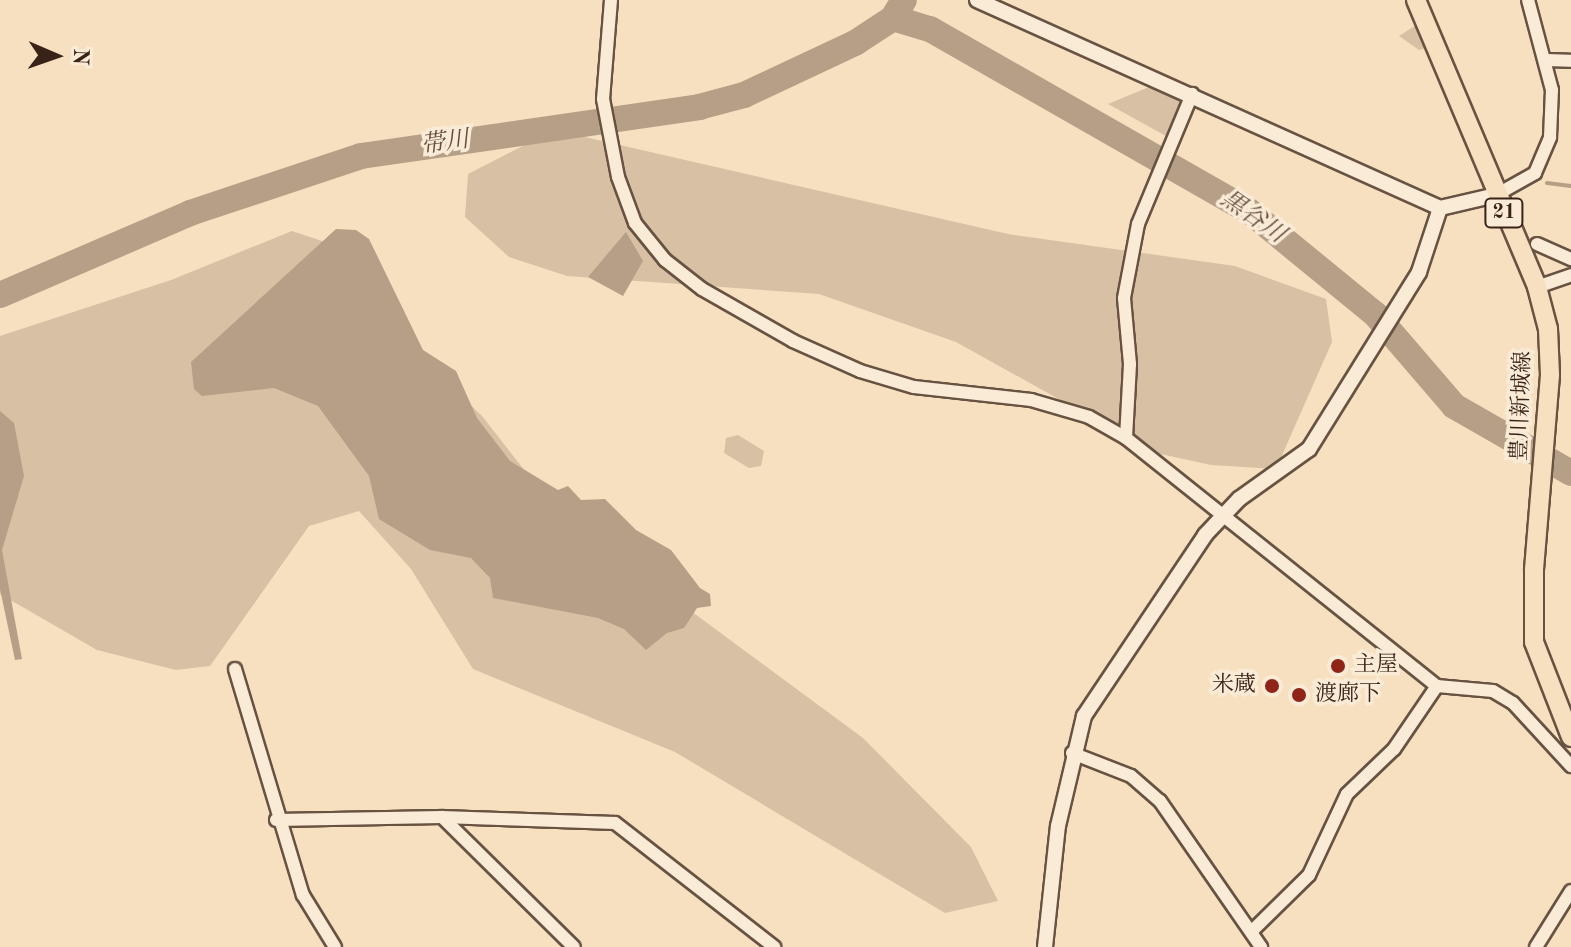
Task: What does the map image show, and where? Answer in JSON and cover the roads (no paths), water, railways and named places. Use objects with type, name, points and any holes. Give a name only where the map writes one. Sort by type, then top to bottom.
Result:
[{"type":"main road","name":"豊川新城線","points":[[1416,0],[1537,287],[1548,329],[1546,436],[1534,571],[1534,642],[1570,734]]},
{"type":"street","points":[[611,0],[603,99],[608,130],[618,177],[635,223],[665,260],[702,289],[793,341],[888,381],[1060,406],[1126,438],[1437,686],[1493,691],[1513,703],[1571,766]]},
{"type":"street","points":[[977,0],[1440,208],[1496,195],[1535,173],[1550,137],[1554,103],[1528,0]]},
{"type":"street","points":[[1545,60],[1571,61]]},
{"type":"street","points":[[1126,438],[1130,364],[1124,298],[1138,224],[1192,94]]},
{"type":"street","points":[[1045,947],[1072,753],[1084,716],[1189,556],[1223,515],[1309,449],[1419,272],[1440,208]]},
{"type":"street","points":[[1537,244],[1571,259]]},
{"type":"street","points":[[1537,287],[1571,275]]},
{"type":"street","points":[[235,669],[276,820],[303,895],[335,947]]},
{"type":"street","points":[[1251,932],[1309,875],[1347,794],[1394,749],[1437,686]]},
{"type":"street","points":[[1072,753],[1131,776],[1160,801],[1261,947]]},
{"type":"street","points":[[276,820],[442,817],[615,823],[774,947]]},
{"type":"street","points":[[442,817],[574,947]]},
{"type":"street","points":[[1536,947],[1571,891]]},
{"type":"waterway","name":"帯川","points":[[0,295],[190,213],[361,156],[699,107],[744,95],[855,43],[893,18],[904,0]]},
{"type":"waterway","name":"黒谷川","points":[[893,18],[930,29],[1249,211],[1375,314],[1454,406],[1571,473]]},
{"type":"waterway","points":[[1547,183],[1571,186]]},
{"type":"place","name":"主屋","points":[[1338,666]]},
{"type":"place","name":"米蔵","points":[[1272,686]]},
{"type":"place","name":"渡廊下","points":[[1299,695]]}]
